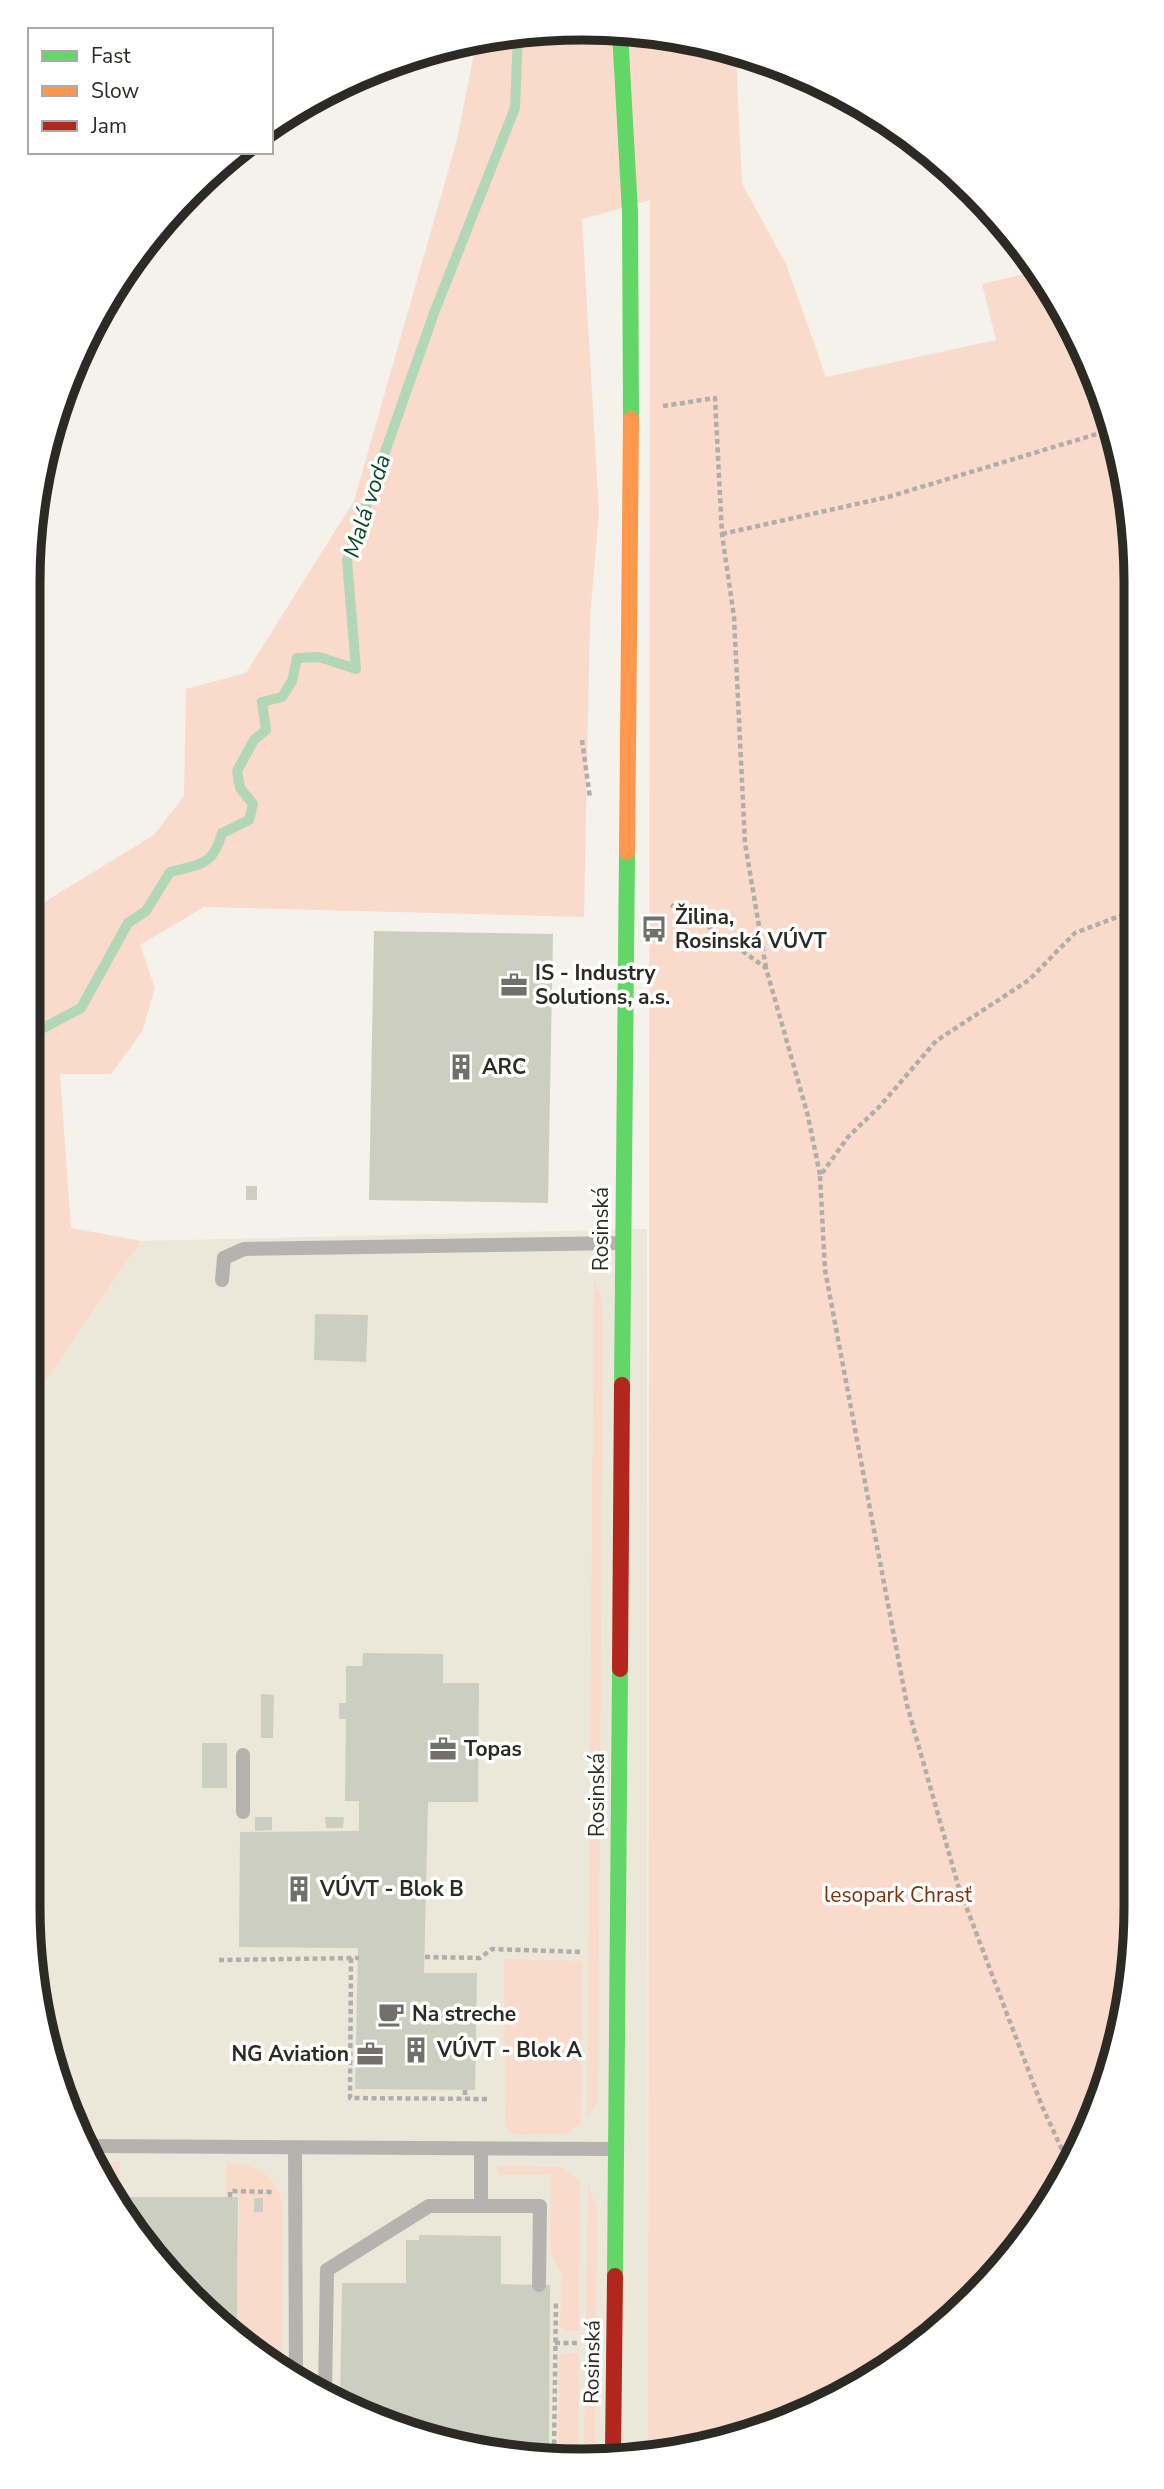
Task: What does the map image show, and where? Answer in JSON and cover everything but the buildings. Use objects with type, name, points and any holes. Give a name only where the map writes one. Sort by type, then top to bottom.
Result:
[{"type":"street","name":"Rosinská","points":[[612,2448],[631,242],[626,93],[621,41]]},
{"type":"lane","points":[[222,1280],[224,1258],[244,1249],[622,1243]]},
{"type":"lane","points":[[243,1755],[243,1812]]},
{"type":"lane","points":[[96,2146],[615,2149]]},
{"type":"lane","points":[[295,2149],[296,2366]]},
{"type":"lane","points":[[481,2149],[481,2206]]},
{"type":"lane","points":[[326,2384],[327,2270],[429,2206],[540,2206],[539,2285]]},
{"type":"path","points":[[663,406],[715,398],[722,534],[734,617],[745,843],[766,968],[808,1116],[820,1176],[825,1270],[907,1706],[958,1885],[1042,2106],[1064,2154]]},
{"type":"path","points":[[722,534],[888,497],[1102,432]]},
{"type":"path","points":[[671,905],[702,922],[766,968]]},
{"type":"path","points":[[820,1176],[848,1137],[880,1106],[936,1041],[1029,980],[1075,933],[1124,914]]},
{"type":"path","points":[[425,1957],[480,1958],[492,1949],[585,1952]]},
{"type":"path","points":[[351,1958],[350,2098],[489,2099]]},
{"type":"path","points":[[219,1960],[359,1958]]},
{"type":"path","points":[[465,2090],[465,2099]]},
{"type":"path","points":[[230,2197],[230,2191],[281,2192]]},
{"type":"path","points":[[554,2448],[556,2292]]},
{"type":"path","points":[[555,2343],[572,2343]]},
{"type":"shaded area","points":[[647,1229],[648,2445],[617,2448],[547,2448],[476,2438],[408,2420],[375,2408],[311,2376],[252,2337],[199,2290],[175,2264],[152,2237],[113,2178],[81,2114],[69,2081],[51,2013],[41,1942],[40,1388],[141,1241]]},
{"type":"green space","name":"lesopark Chrasť","points":[[547,41],[617,41],[688,51],[736,63],[742,184],[786,264],[826,377],[996,340],[982,284],[1027,273],[1068,342],[1095,408],[1113,476],[1123,547],[1124,1907],[1119,1978],[1105,2047],[1083,2114],[1051,2178],[1012,2237],[965,2290],[939,2314],[912,2337],[853,2376],[789,2408],[722,2430],[648,2445],[650,200],[582,219],[599,513],[590,617],[584,917],[204,907],[140,945],[155,988],[142,1032],[111,1074],[60,1074],[71,1228],[141,1241],[40,1388],[40,905],[154,835],[184,796],[186,689],[246,673],[354,501],[457,140],[474,51]]},
{"type":"green space","points":[[594,1281],[602,1299],[603,1328],[598,2100],[587,2119]]},
{"type":"green space","points":[[504,1959],[582,1961],[581,2123],[566,2134],[514,2135],[505,2127]]},
{"type":"green space","points":[[120,2161],[119,2188],[113,2178],[104,2162]]},
{"type":"green space","points":[[226,2163],[247,2165],[263,2172],[280,2194],[283,2205],[282,2358],[238,2325],[239,2194],[226,2192]]},
{"type":"green space","points":[[498,2166],[559,2167],[580,2180],[579,2331],[563,2331],[560,2326],[562,2273],[550,2252],[551,2175],[498,2175]]},
{"type":"green space","points":[[588,2185],[597,2209],[595,2449],[584,2449]]},
{"type":"green space","points":[[562,2354],[579,2355],[578,2449],[558,2448],[559,2358]]},
{"type":"waterway","name":"Malá voda","points":[[40,1030],[81,1008],[128,923],[146,911],[170,872],[204,862],[214,852],[222,833],[249,820],[253,804],[240,788],[237,771],[254,740],[266,730],[262,702],[282,697],[292,681],[297,658],[319,657],[356,669],[347,560],[434,313],[515,108],[518,44]]},
{"type":"traffic: fast","points":[[621,41],[630,212],[631,419]]},
{"type":"traffic: fast","points":[[622,1385],[627,852]]},
{"type":"traffic: fast","points":[[615,2276],[620,1669]]},
{"type":"traffic: slow","points":[[627,852],[631,419]]},
{"type":"traffic: jam","points":[[620,1669],[622,1385]]},
{"type":"traffic: jam","points":[[613,2448],[615,2276]]},
{"type":"place","name":"Žilina, Rosinská VÚVT","points":[[654,929]]},
{"type":"place","name":"IS - Industry Solutions, a.s.","points":[[514,985]]},
{"type":"place","name":"ARC","points":[[461,1067]]},
{"type":"place","name":"Topas","points":[[443,1749]]},
{"type":"place","name":"VÚVT - Blok B","points":[[299,1889]]},
{"type":"place","name":"Na streche","points":[[391,2014]]},
{"type":"place","name":"VÚVT - Blok A","points":[[416,2050]]},
{"type":"place","name":"NG Aviation","points":[[370,2054]]}]
